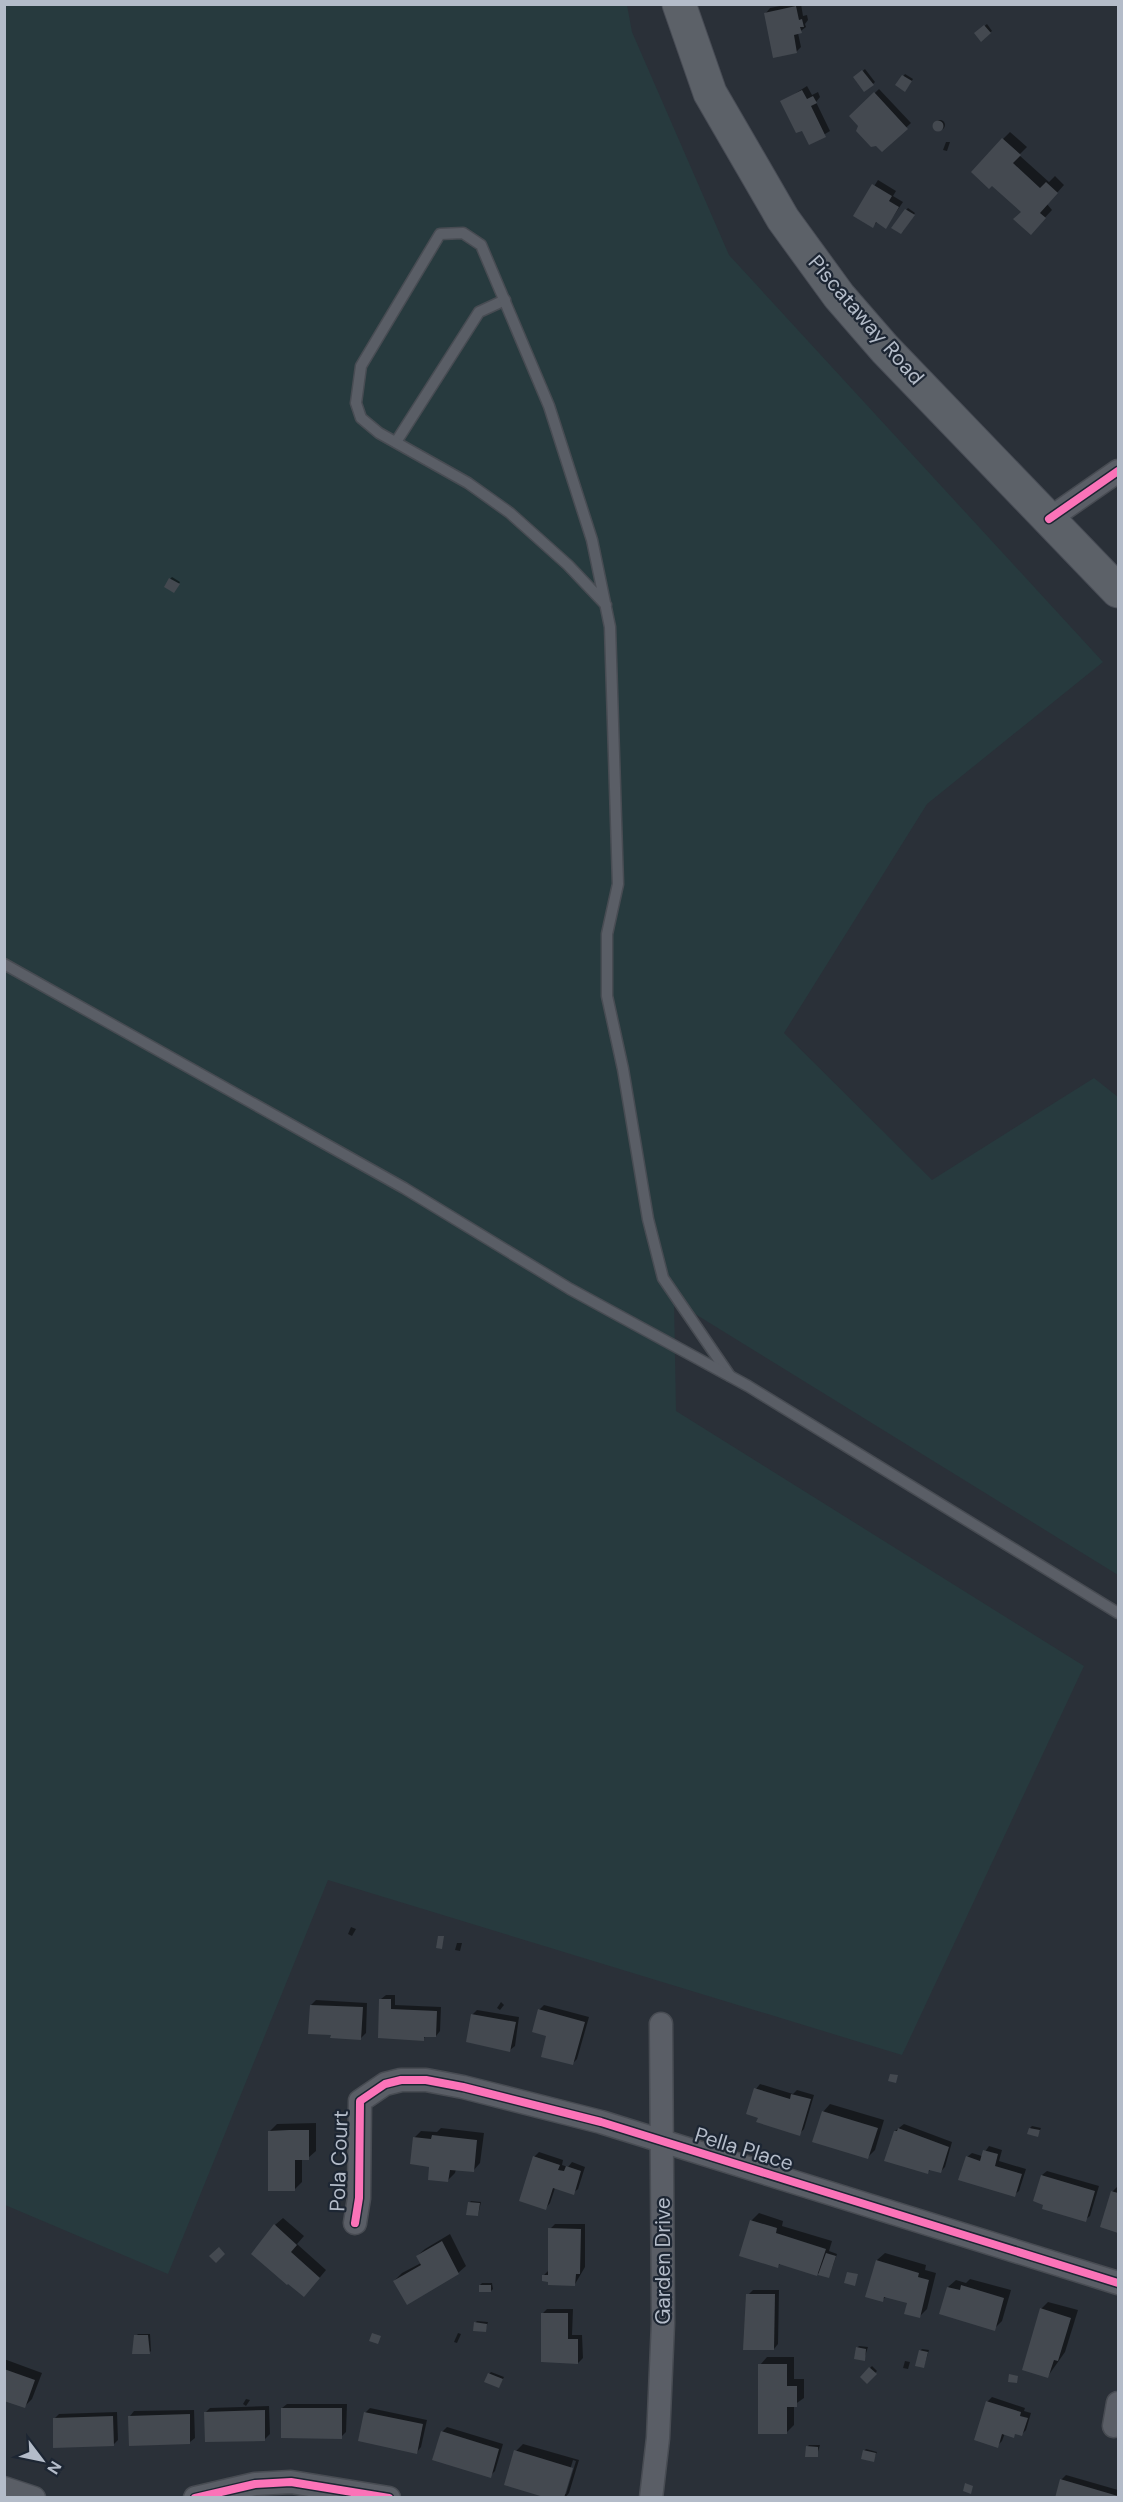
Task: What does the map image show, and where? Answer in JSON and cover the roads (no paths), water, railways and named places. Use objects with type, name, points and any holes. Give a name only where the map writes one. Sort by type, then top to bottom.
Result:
[{"type":"main road","name":"Piscataway Road","points":[[679,4],[710,93],[759,180],[839,296],[885,349],[1119,591]]},
{"type":"street","points":[[1049,519],[1119,471]]},
{"type":"street","name":"Garden Drive","points":[[651,2498],[658,2438],[663,2323],[662,2024]]},
{"type":"street","name":"Pella Place","points":[[360,2101],[392,2081],[426,2080],[567,2113],[1119,2283]]},
{"type":"street","name":"Pola Court","points":[[355,2223],[359,2198],[360,2101]]},
{"type":"street","points":[[1114,2426],[1119,2403]]},
{"type":"street","points":[[195,2498],[255,2484],[291,2482],[388,2498]]},
{"type":"street","points":[[4,2488],[34,2498]]},
{"type":"lane","points":[[606,605],[568,565],[510,513],[468,483],[379,433],[361,418],[356,403],[361,366],[440,234],[463,233],[481,245],[549,406],[592,540],[606,605],[610,627],[618,884],[608,934],[607,996],[623,1068],[648,1219],[663,1278],[730,1376]]},
{"type":"lane","points":[[396,442],[479,312],[505,300]]},
{"type":"lane","points":[[4,964],[404,1188],[570,1289],[730,1376],[1119,1613]]}]
